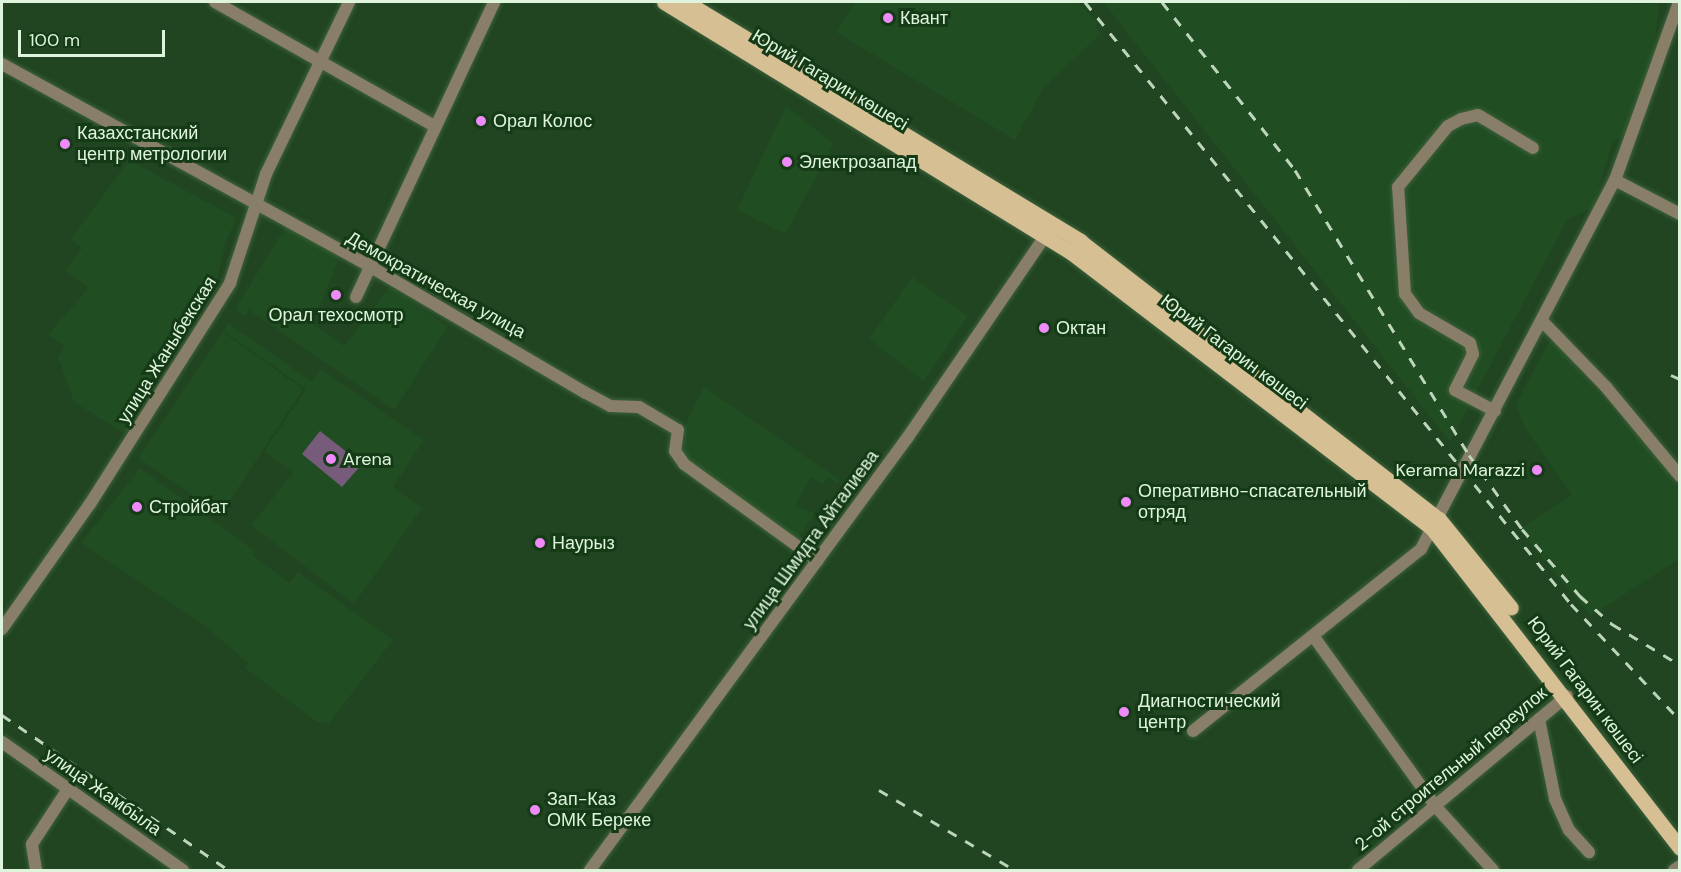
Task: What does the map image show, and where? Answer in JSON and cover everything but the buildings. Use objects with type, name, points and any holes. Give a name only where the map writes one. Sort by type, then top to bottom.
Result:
[{"type":"main road","name":"Юрий Гагарин көшесі","points":[[664,2],[1050,230]]},
{"type":"main road","name":"Юрий Гагарин көшесі","points":[[686,2],[1050,230],[1435,523],[1680,830]]},
{"type":"main road","name":"Юрий Гагарин көшесі","points":[[1435,523],[1680,848]]},
{"type":"street","points":[[215,2],[322,60],[434,126]]},
{"type":"street","name":"улица Жаныбекская","points":[[2,629],[112,471],[230,283],[266,174],[349,2]]},
{"type":"street","points":[[356,297],[434,126],[494,2]]},
{"type":"street","points":[[1193,731],[1314,637],[1421,549],[1544,323],[1615,180],[1679,2]]},
{"type":"street","name":"Демократическая улица","points":[[2,64],[256,209],[371,267],[602,402],[639,407],[678,430],[675,451],[684,464],[818,561]]},
{"type":"street","points":[[1495,411],[1455,390],[1473,354],[1470,343],[1419,313],[1405,294],[1398,187],[1448,126],[1461,119],[1478,115],[1533,148]]},
{"type":"street","points":[[1615,180],[1680,214]]},
{"type":"street","name":"улица Шмидта Айталиева","points":[[590,870],[818,561],[1050,230]]},
{"type":"street","points":[[1544,323],[1606,387],[1680,476]]},
{"type":"street","points":[[1314,637],[1436,807],[1493,870]]},
{"type":"street","name":"2-ой строительный переулок","points":[[1358,870],[1567,696]]},
{"type":"street","points":[[1539,719],[1554,799],[1569,830],[1589,852]]},
{"type":"street","name":"улица Жамбыла","points":[[2,742],[183,870]]},
{"type":"street","points":[[36,870],[32,844],[68,789]]},
{"type":"street","points":[[1674,870],[1680,866]]},
{"type":"shaded area","name":"Квант","points":[[855,2],[1077,2],[1099,22],[1095,26],[1101,33],[1043,89],[1015,140],[836,32]]},
{"type":"shaded area","points":[[1103,2],[1659,4],[1654,51],[1623,137],[1613,141],[1593,207],[1567,220],[1450,442]]},
{"type":"shaded area","name":"Электрозапад","points":[[786,106],[834,144],[785,234],[737,210]]},
{"type":"shaded area","points":[[129,160],[237,218],[225,243],[217,280],[125,434],[74,402],[58,357],[65,346],[48,335],[88,288],[66,270],[82,248],[71,239]]},
{"type":"shaded area","points":[[290,219],[343,249],[313,323],[344,346],[390,287],[448,327],[394,410],[249,310],[245,316],[235,310]]},
{"type":"shaded area","points":[[912,277],[968,316],[924,381],[869,339]]},
{"type":"shaded area","points":[[228,323],[311,381],[320,369],[424,440],[393,487],[422,508],[354,604],[251,525],[293,473],[264,451],[306,389],[223,331]]},
{"type":"shaded area","points":[[223,332],[303,389],[221,514],[138,458]]},
{"type":"shaded area","points":[[1549,342],[1556,343],[1618,417],[1642,435],[1679,488],[1679,559],[1591,616],[1519,530],[1572,495],[1525,428],[1516,404]]},
{"type":"shaded area","points":[[704,387],[840,480],[838,484],[828,477],[823,485],[811,477],[795,506],[815,513],[798,539],[683,457],[686,423]]},
{"type":"shaded area","name":"Arena","points":[[320,431],[362,464],[342,487],[302,454]]},
{"type":"shaded area","points":[[140,468],[255,551],[253,556],[290,583],[298,572],[393,640],[328,724],[317,722],[245,668],[248,663],[204,625],[81,543]]},
{"type":"railway","points":[[1085,2],[1571,604],[1680,720]]},
{"type":"railway","points":[[1162,2],[1295,170],[1469,455],[1522,529],[1580,596],[1612,624],[1680,665]]},
{"type":"railway","points":[[1671,375],[1680,379]]},
{"type":"railway","points":[[2,715],[228,870]]},
{"type":"railway","points":[[879,790],[1015,870]]},
{"type":"place","name":"Квант","points":[[888,18]]},
{"type":"place","name":"Орал Колос","points":[[481,121]]},
{"type":"place","name":"Казахстанский центр метрологии","points":[[65,144]]},
{"type":"place","name":"Электрозапад","points":[[787,162]]},
{"type":"place","name":"Орал техосмотр","points":[[336,295]]},
{"type":"place","name":"Октан","points":[[1044,328]]},
{"type":"place","name":"Arena","points":[[331,459]]},
{"type":"place","name":"Kerama Marazzi","points":[[1537,470]]},
{"type":"place","name":"Оперативно-спасательный отряд","points":[[1126,502]]},
{"type":"place","name":"Стройбат","points":[[137,507]]},
{"type":"place","name":"Наурыз","points":[[540,543]]},
{"type":"place","name":"Диагностический центр","points":[[1124,712]]},
{"type":"place","name":"Зап-Каз ОМК Береке","points":[[535,810]]}]
